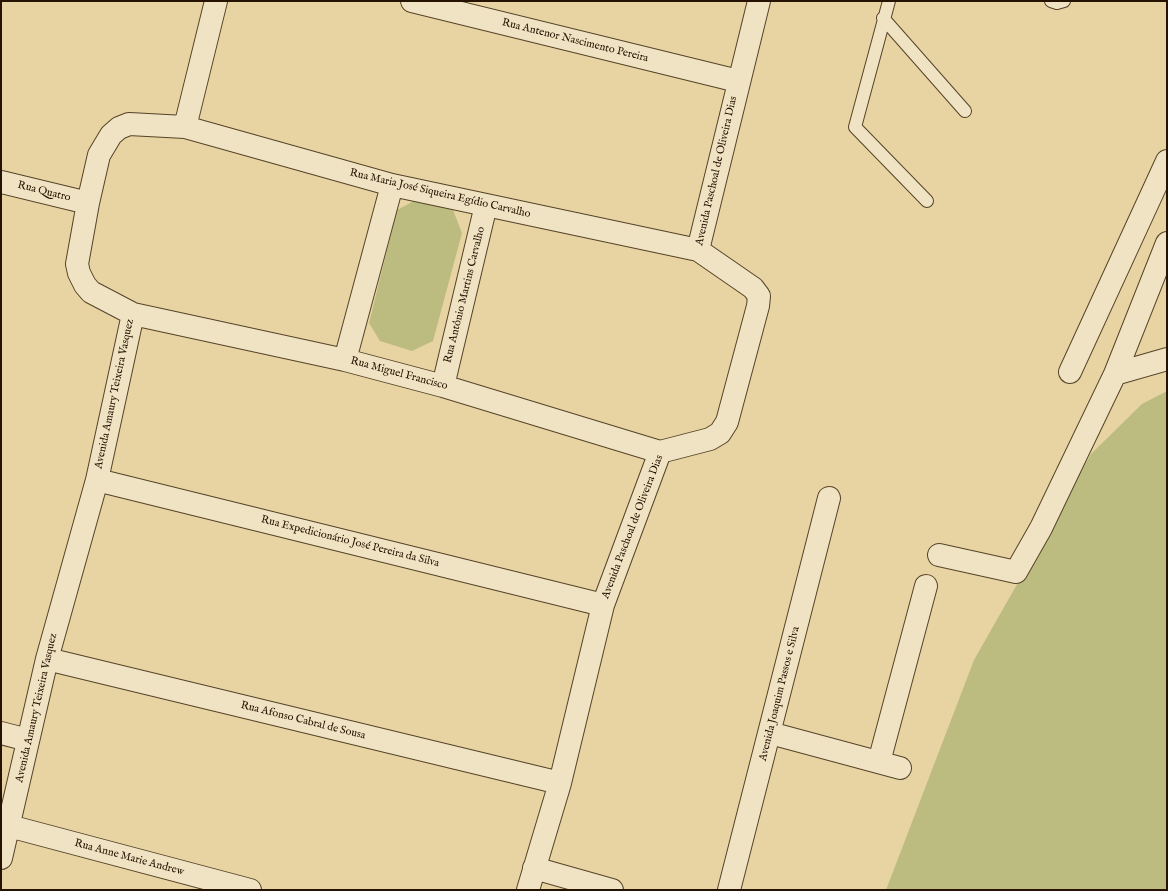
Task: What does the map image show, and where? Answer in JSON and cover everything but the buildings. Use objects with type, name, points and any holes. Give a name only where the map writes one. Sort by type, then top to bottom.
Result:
[{"type":"street","points":[[185,127],[216,1]]},
{"type":"street","name":"Rua Antenor Nascimento Pereira","points":[[412,1],[738,81]]},
{"type":"street","name":"Avenida Paschoal de Oliveira Dias","points":[[528,890],[560,783],[603,605],[660,452],[710,439],[720,433],[728,422],[758,306],[759,296],[753,288],[698,250],[738,81],[759,1]]},
{"type":"street","name":"Avenida Amaury Teixeira Vasquez","points":[[1,858],[47,659],[97,480],[133,314],[92,292],[85,285],[79,273],[78,264],[88,203],[99,155],[105,143],[119,128],[129,124],[185,127]]},
{"type":"street","name":"Rua Maria José Siqueira Egídio Carvalho","points":[[185,127],[392,185],[698,250]]},
{"type":"street","points":[[1070,372],[1167,161]]},
{"type":"street","name":"Rua Quatro","points":[[1,182],[88,203]]},
{"type":"street","points":[[345,360],[392,185]]},
{"type":"street","name":"Rua Antônio Martins Carvalho","points":[[443,386],[486,205]]},
{"type":"street","points":[[939,555],[1016,572],[1041,528],[1116,374],[1167,243]]},
{"type":"street","name":"Rua Miguel Francisco","points":[[133,314],[345,360],[443,386],[660,452]]},
{"type":"street","points":[[1116,374],[1167,359]]},
{"type":"street","name":"Rua Expedicionário José Pereira da Silva","points":[[97,480],[603,605]]},
{"type":"street","name":"Avenida Joaquim Passos e Silva","points":[[730,890],[829,498]]},
{"type":"street","points":[[770,734],[890,765],[926,586]]},
{"type":"street","name":"Rua Afonso Cabral de Sousa","points":[[47,659],[560,783]]},
{"type":"street","points":[[1,734],[28,740]]},
{"type":"street","name":"Rua Anne Marie Andrew","points":[[9,826],[250,890]]},
{"type":"street","points":[[534,868],[612,890]]},
{"type":"lane","points":[[889,1],[855,127],[927,201]]},
{"type":"lane","points":[[1051,1],[1057,3],[1064,1]]},
{"type":"lane","points":[[884,18],[965,111]]},
{"type":"shaded area","points":[[414,201],[453,210],[462,233],[433,341],[412,351],[380,341],[369,323],[397,210]]},
{"type":"shaded area","points":[[1167,391],[1167,890],[886,890],[974,660],[1091,454],[1142,404]]}]
